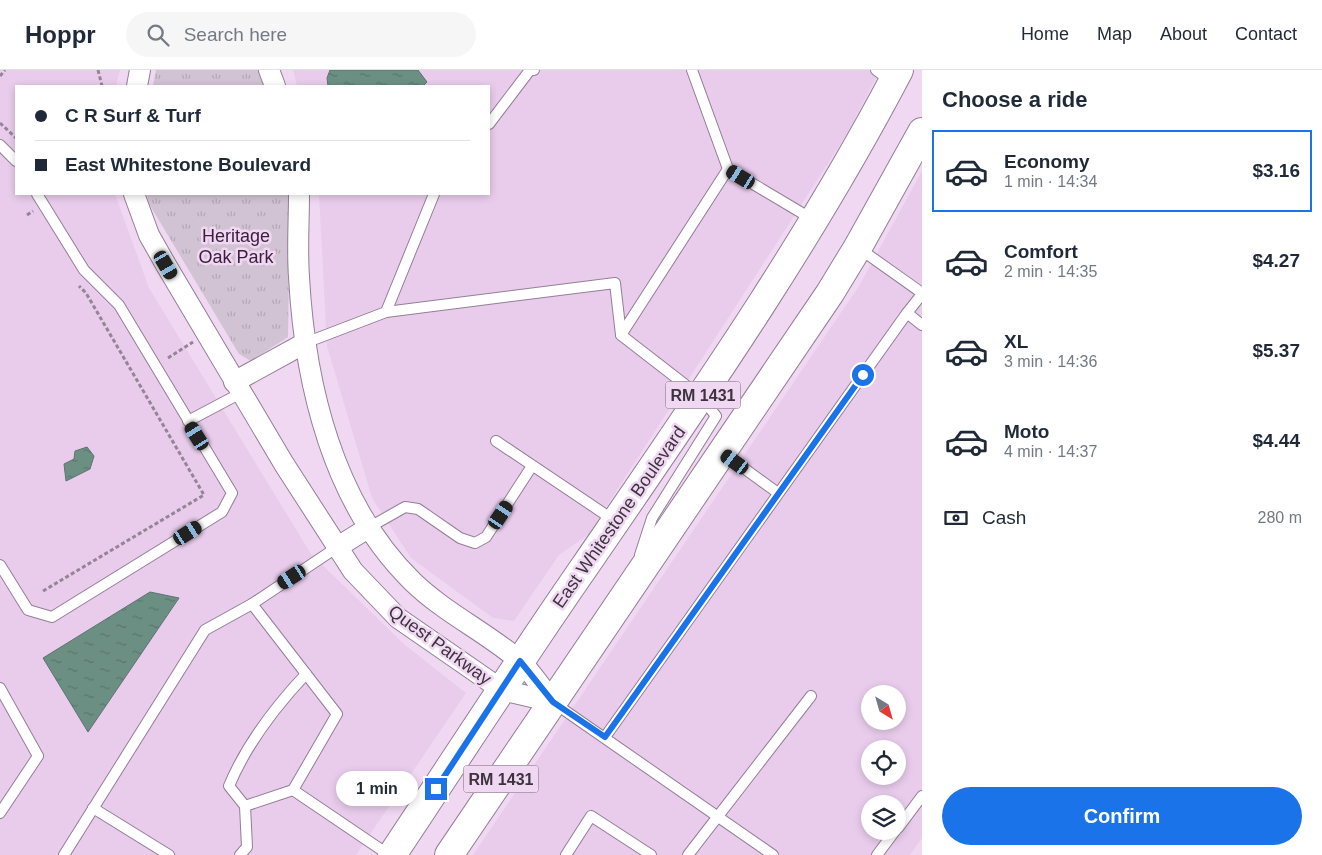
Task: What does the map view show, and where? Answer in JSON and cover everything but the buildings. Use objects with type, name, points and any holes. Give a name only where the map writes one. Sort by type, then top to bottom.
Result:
[{"type":"main road","name":"East Whitestone Boulevard","points":[[390,855],[701,397],[816,221],[889,74]]},
{"type":"main road","name":"RM 1431","points":[[449,855],[830,293],[858,248],[922,132]]},
{"type":"street","points":[[137,85],[140,70]]},
{"type":"street","points":[[269,70],[275,85]]},
{"type":"street","name":"Quest Parkway","points":[[134,195],[149,235],[238,387],[336,548],[353,571],[398,618],[502,690],[553,702]]},
{"type":"street","name":"Quest Parkway","points":[[299,195],[298,275],[305,343],[318,406],[333,454],[368,528],[391,558],[434,602],[520,661],[553,702]]},
{"type":"street","points":[[238,387],[305,343]]},
{"type":"street","points":[[336,548],[368,528]]},
{"type":"lane","points":[[490,123],[530,70],[534,70]]},
{"type":"lane","points":[[692,70],[728,169],[816,221]]},
{"type":"lane","points":[[0,145],[15,160]]},
{"type":"lane","points":[[621,335],[728,169]]},
{"type":"lane","points":[[0,564],[28,610],[52,617],[222,512],[232,493],[119,304],[84,270],[38,195]]},
{"type":"lane","points":[[386,312],[434,195]]},
{"type":"lane","points":[[605,737],[922,294],[858,248]]},
{"type":"lane","points":[[305,343],[386,312],[615,282],[621,335],[701,397],[716,416],[652,518],[628,591]]},
{"type":"lane","points":[[907,313],[922,324]]},
{"type":"lane","points":[[188,421],[238,387]]},
{"type":"lane","points":[[496,441],[616,522]]},
{"type":"lane","points":[[722,452],[778,493]]},
{"type":"lane","points":[[368,528],[405,508],[418,509],[460,538],[475,543],[486,537],[532,466]]},
{"type":"lane","points":[[64,855],[206,630],[252,604],[336,548]]},
{"type":"lane","points":[[244,806],[293,790],[337,714],[252,604]]},
{"type":"lane","points":[[240,855],[247,847],[244,806],[229,786],[237,766],[280,701],[306,674]]},
{"type":"lane","points":[[0,688],[38,756],[0,813]]},
{"type":"lane","points":[[688,855],[811,696]]},
{"type":"lane","points":[[553,702],[605,737],[716,818],[773,855]]},
{"type":"lane","points":[[293,790],[390,855]]},
{"type":"lane","points":[[906,817],[922,796]]},
{"type":"lane","points":[[93,808],[169,855]]},
{"type":"lane","points":[[566,855],[591,816],[651,855]]},
{"type":"lane","points":[[877,855],[888,840]]},
{"type":"path","points":[[0,76],[5,70]]},
{"type":"path","points":[[98,70],[102,85]]},
{"type":"path","points":[[0,123],[15,137]]},
{"type":"path","points":[[27,215],[34,211],[38,219]]},
{"type":"path","points":[[44,591],[204,494],[86,294],[78,285]]},
{"type":"path","points":[[168,358],[196,341]]},
{"type":"path","points":[[136,378],[142,374]]},
{"type":"shaded area","points":[[0,70],[120,70],[116,85],[15,85],[15,195],[115,195],[149,288],[311,554],[405,645],[466,693],[356,855],[0,855]]},
{"type":"shaded area","points":[[293,70],[880,70],[847,134],[588,535],[559,555],[514,621],[493,618],[411,558],[372,498],[327,346],[319,195],[490,195],[490,85],[297,85]]},
{"type":"shaded area","points":[[922,171],[922,838],[910,855],[473,855],[859,286]]},
{"type":"green space","points":[[156,70],[261,70],[266,85],[153,85]]},
{"type":"green space","name":"Heritage Oak Park","points":[[147,195],[290,195],[288,337],[251,361],[239,354],[148,202]]},
{"type":"water","points":[[330,70],[418,70],[427,82],[424,85],[328,85],[327,78]]},
{"type":"water","points":[[87,447],[94,456],[90,469],[66,481],[64,464],[74,459],[75,451]]},
{"type":"water","points":[[150,592],[179,598],[88,732],[43,658]]},
{"type":"route","points":[[436,789],[520,661],[553,702],[605,737],[863,375]]}]
